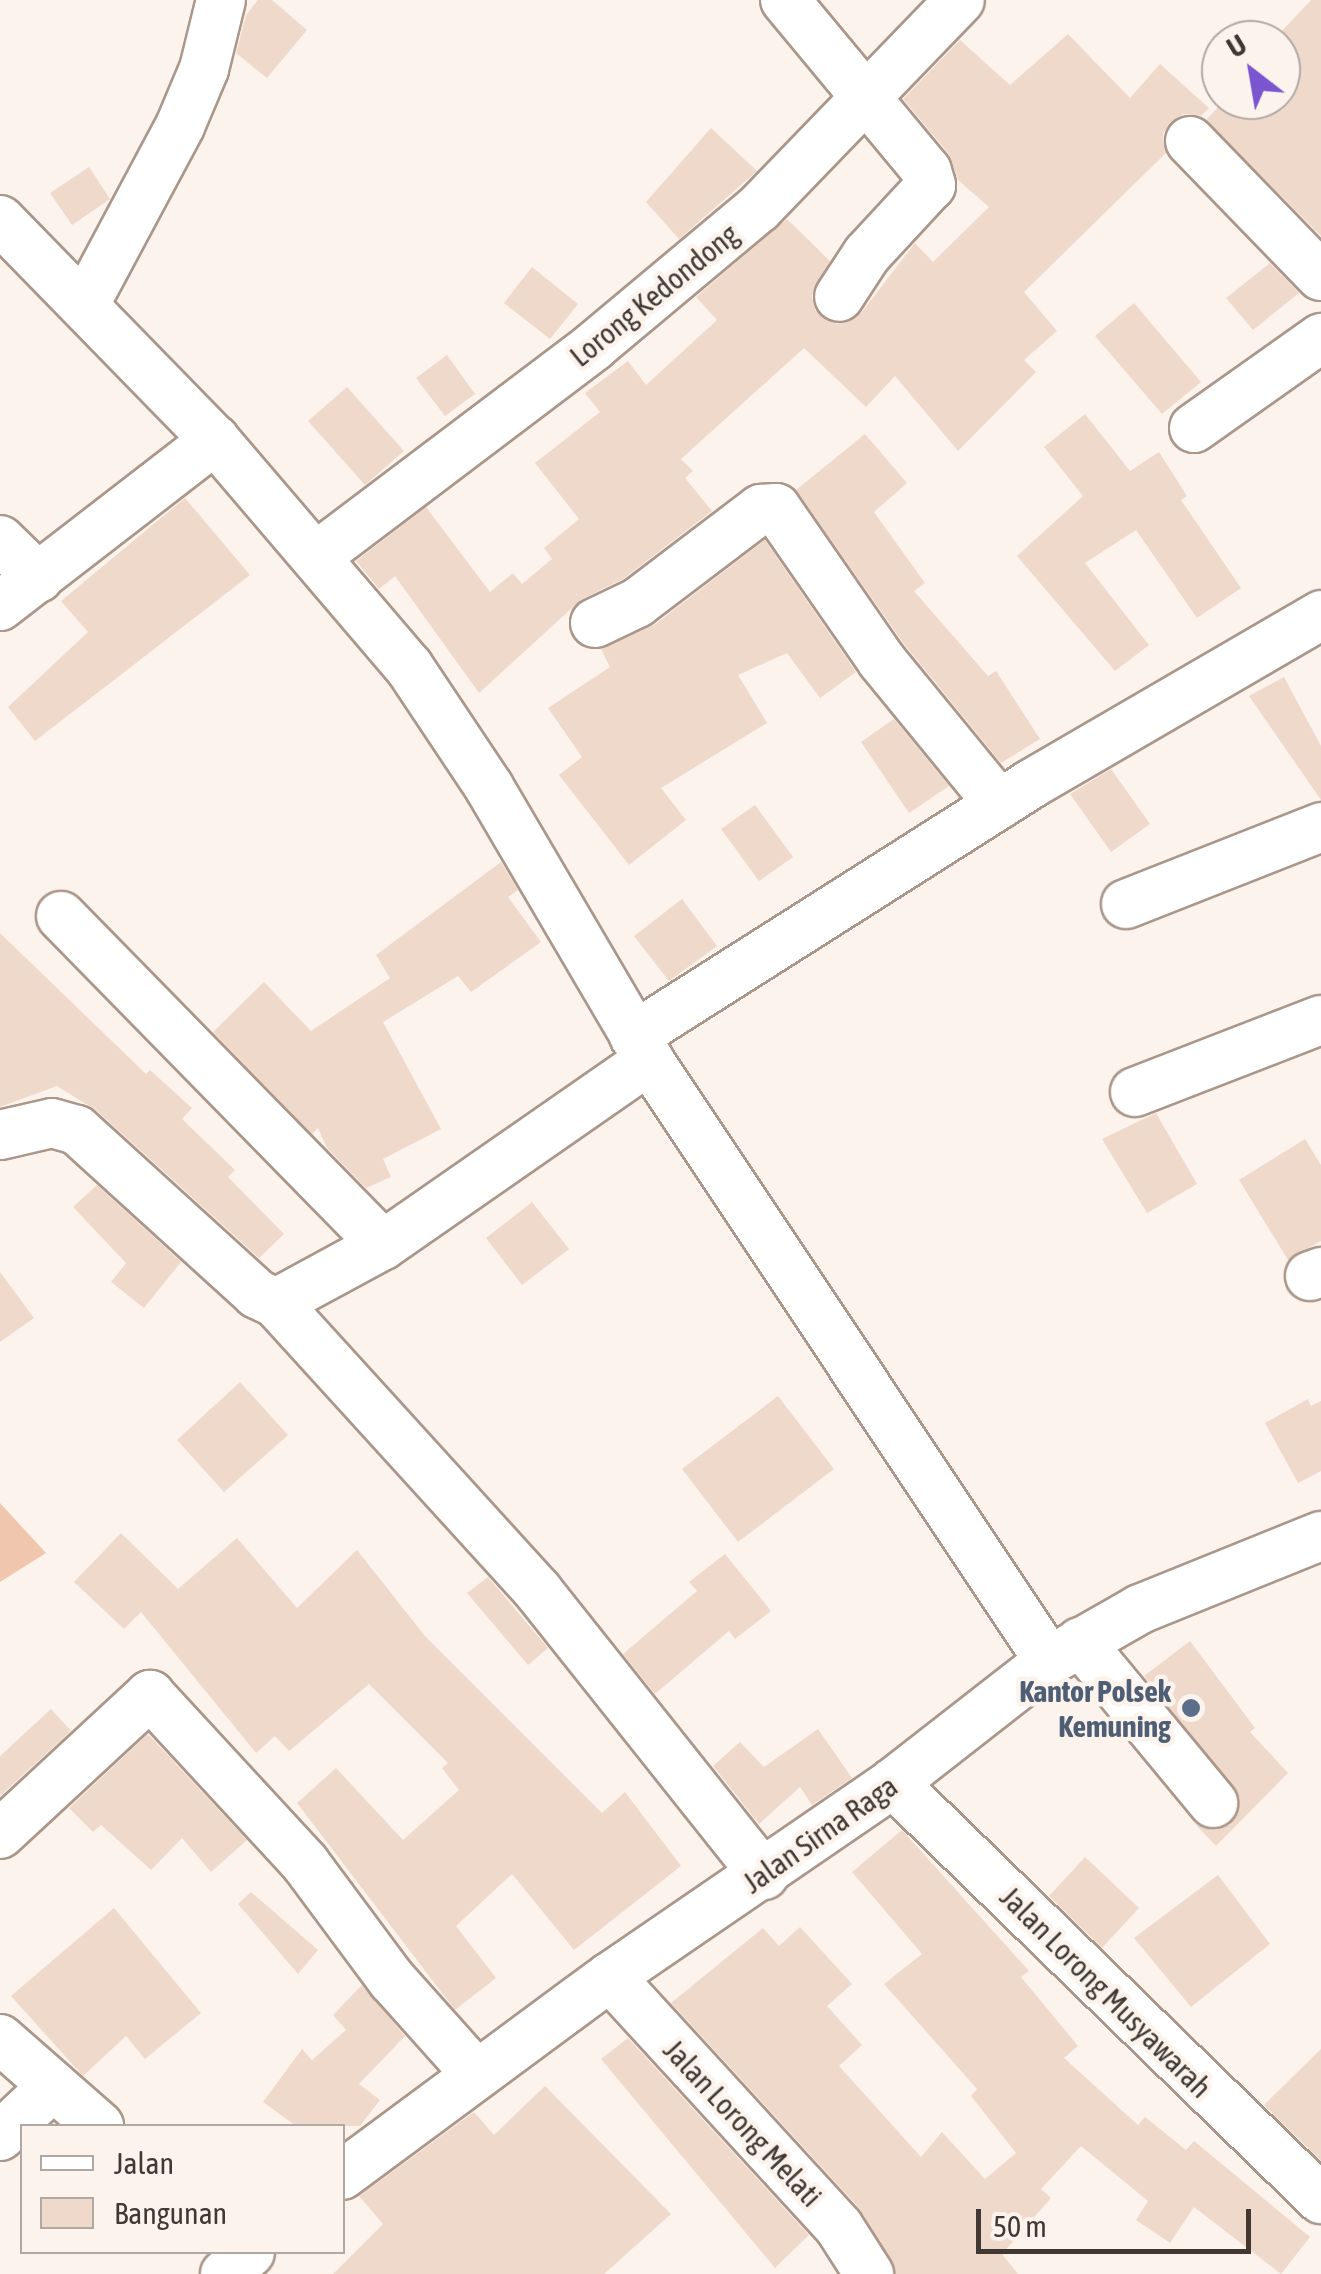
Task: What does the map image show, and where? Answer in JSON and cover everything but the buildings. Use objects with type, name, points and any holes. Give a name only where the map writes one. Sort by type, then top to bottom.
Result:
[{"type":"street","points":[[86,302],[180,126],[204,69],[221,0]]},
{"type":"street","points":[[786,0],[927,171],[931,186],[867,254],[839,296]]},
{"type":"street","name":"Lorong Kedondong","points":[[318,556],[594,346],[760,208],[960,0]]},
{"type":"street","points":[[1190,140],[1321,276]]},
{"type":"street","points":[[0,220],[86,302],[215,440],[409,667],[489,787],[641,1048],[1065,1651],[1213,1802]]},
{"type":"street","points":[[1194,428],[1321,338]]},
{"type":"street","points":[[0,606],[215,440]]},
{"type":"street","points":[[595,624],[637,602],[760,509],[776,508],[882,661],[999,804]]},
{"type":"street","points":[[0,540],[39,578]]},
{"type":"street","points":[[276,1303],[383,1245],[641,1048],[999,804],[1321,615]]},
{"type":"street","points":[[1126,904],[1321,827]]},
{"type":"street","points":[[60,916],[383,1245]]},
{"type":"street","points":[[1134,1092],[1321,1020]]},
{"type":"street","points":[[0,1135],[52,1124],[77,1130],[257,1294],[276,1303],[538,1591],[764,1874]]},
{"type":"street","name":"Jalan Sirna Raga","points":[[345,2173],[610,1978],[893,1783],[1065,1651],[1140,1609],[1321,1536]]},
{"type":"street","points":[[0,1834],[154,1697],[305,1863],[392,1980],[476,2074]]},
{"type":"street","name":"Jalan Lorong Musyawarah","points":[[893,1783],[1321,2199]]},
{"type":"street","name":"Jalan Lorong Melati","points":[[610,1978],[839,2227],[869,2274]]},
{"type":"street","points":[[0,2039],[97,2124]]},
{"type":"street","points":[[0,2136],[54,2086]]},
{"type":"shaded area","points":[[0,1503],[46,1553],[0,1582]]},
{"type":"place","name":"Kantor Polsek Kemuning","points":[[1191,1708]]}]
